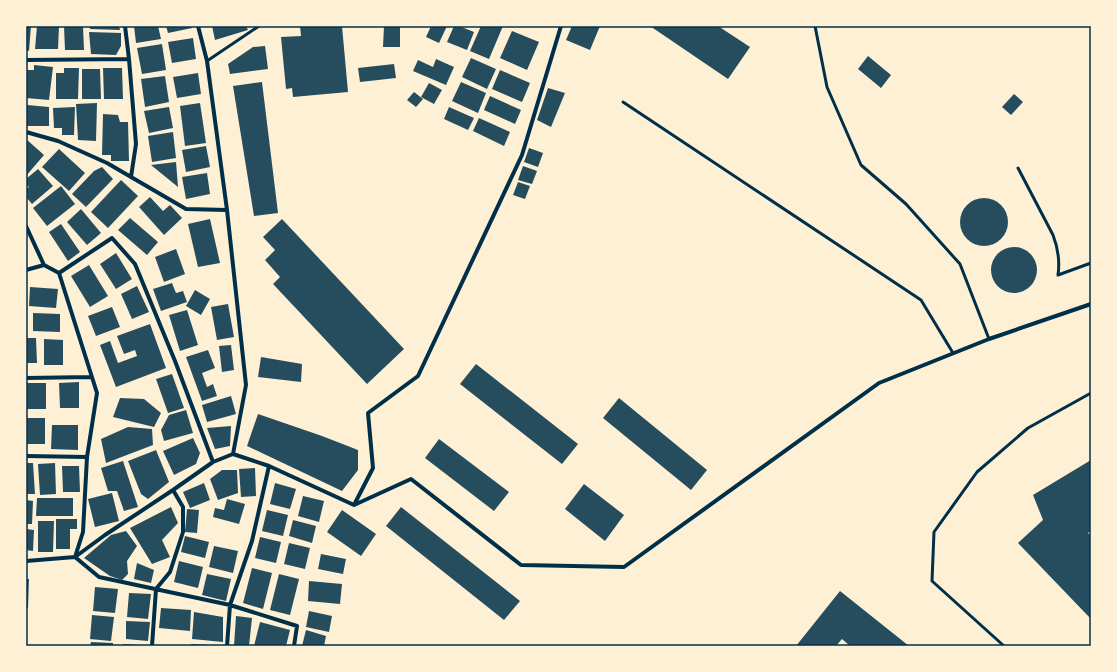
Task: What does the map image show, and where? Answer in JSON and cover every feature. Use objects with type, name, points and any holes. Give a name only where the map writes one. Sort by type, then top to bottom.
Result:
[{"type":"street","points":[[125,26],[136,144],[132,177]]},
{"type":"street","points":[[198,26],[207,61],[227,210],[246,385],[233,454]]},
{"type":"street","points":[[354,505],[373,468],[368,413],[418,376],[522,155],[561,26]]},
{"type":"street","points":[[26,60],[129,59]]},
{"type":"street","points":[[26,132],[58,141],[107,163],[186,209],[227,210]]},
{"type":"street","points":[[26,226],[44,265],[60,274],[97,393],[87,457],[83,532],[75,557]]},
{"type":"street","points":[[60,274],[112,238],[135,264],[213,462]]},
{"type":"street","points":[[26,270],[44,265]]},
{"type":"street","points":[[26,561],[75,557],[104,535],[213,462],[233,454],[269,466],[354,505],[411,479],[521,566],[624,567],[879,383],[989,339],[1091,304]]},
{"type":"street","points":[[26,378],[92,377]]},
{"type":"street","points":[[26,456],[87,457]]},
{"type":"street","points":[[227,646],[230,605],[252,540],[269,466]]},
{"type":"street","points":[[152,646],[156,589],[170,572],[183,532],[183,507],[173,490]]},
{"type":"street","points":[[75,557],[100,577],[230,605],[297,626],[294,646]]},
{"type":"lane","points":[[207,61],[258,26]]},
{"type":"lane","points":[[815,26],[827,87],[861,165],[906,204],[960,264],[989,339]]},
{"type":"lane","points":[[623,102],[921,300],[953,353]]},
{"type":"lane","points":[[1018,168],[1058,246],[1058,274],[1091,263]]},
{"type":"lane","points":[[1004,646],[932,581],[934,532],[977,472],[1028,428],[1091,394]]},
{"type":"building","points":[[26,26],[31,26],[29,51],[26,50]]},
{"type":"building","points":[[37,26],[59,26],[58,49],[35,49]]},
{"type":"building","points":[[64,26],[83,26],[84,50],[65,50]]},
{"type":"building","points":[[90,26],[119,26],[120,30],[90,29]]},
{"type":"building","points":[[134,26],[158,26],[161,39],[136,43]]},
{"type":"building","points":[[166,26],[192,26],[192,28],[168,33]]},
{"type":"building","points":[[212,26],[246,26],[248,30],[215,40]]},
{"type":"building","points":[[300,26],[342,26],[348,92],[293,97],[292,88],[286,89],[281,37],[301,36]]},
{"type":"building","points":[[384,26],[400,26],[400,47],[383,47]]},
{"type":"building","points":[[431,26],[447,26],[439,43],[426,37]]},
{"type":"building","points":[[454,26],[459,26],[474,32],[467,50],[447,42]]},
{"type":"building","points":[[481,26],[503,26],[489,59],[470,51]]},
{"type":"building","points":[[572,26],[600,26],[590,50],[566,40]]},
{"type":"building","points":[[650,26],[718,26],[750,47],[728,79]]},
{"type":"building","points":[[512,31],[539,42],[527,70],[500,58]]},
{"type":"building","points":[[89,32],[121,33],[121,46],[116,55],[91,54]]},
{"type":"building","points":[[193,38],[196,59],[172,63],[168,42]]},
{"type":"building","points":[[162,44],[166,70],[142,74],[137,48]]},
{"type":"building","points":[[265,46],[268,69],[230,74],[228,64],[253,47]]},
{"type":"building","points":[[868,56],[891,75],[881,88],[858,69]]},
{"type":"building","points":[[471,58],[496,69],[487,89],[462,77]]},
{"type":"building","points":[[436,59],[454,67],[446,85],[413,71],[418,60],[433,67]]},
{"type":"building","points":[[394,64],[396,78],[360,82],[358,68]]},
{"type":"building","points":[[34,65],[53,67],[49,100],[26,98],[26,70],[34,70]]},
{"type":"building","points":[[64,68],[79,68],[78,99],[56,99],[56,73],[64,73]]},
{"type":"building","points":[[103,68],[122,68],[123,99],[104,99]]},
{"type":"building","points":[[82,69],[100,69],[101,99],[82,99]]},
{"type":"building","points":[[500,70],[530,83],[522,102],[492,89]]},
{"type":"building","points":[[198,73],[201,94],[177,98],[173,77]]},
{"type":"building","points":[[165,76],[169,102],[145,107],[141,79]]},
{"type":"building","points":[[262,82],[278,213],[254,216],[233,86]]},
{"type":"building","points":[[461,82],[486,93],[478,113],[452,101]]},
{"type":"building","points":[[429,83],[442,90],[434,104],[421,97]]},
{"type":"building","points":[[548,88],[565,93],[551,127],[537,120]]},
{"type":"building","points":[[414,92],[423,99],[416,107],[407,100]]},
{"type":"building","points":[[1014,94],[1023,102],[1011,115],[1002,107]]},
{"type":"building","points":[[490,96],[521,110],[515,124],[484,110]]},
{"type":"building","points":[[97,103],[96,141],[78,140],[76,104]]},
{"type":"building","points":[[200,103],[206,143],[185,146],[180,106]]},
{"type":"building","points":[[27,105],[49,107],[49,126],[27,126]]},
{"type":"building","points":[[75,107],[74,135],[62,135],[62,128],[54,128],[53,108]]},
{"type":"building","points":[[169,107],[173,128],[149,133],[144,111]]},
{"type":"building","points":[[449,107],[474,118],[468,130],[444,119]]},
{"type":"building","points":[[103,114],[118,115],[120,122],[128,122],[129,161],[111,161],[111,155],[102,155]]},
{"type":"building","points":[[479,118],[510,132],[504,146],[473,131]]},
{"type":"building","points":[[173,132],[176,158],[152,162],[148,136]]},
{"type":"building","points":[[26,139],[44,155],[26,176]]},
{"type":"building","points":[[206,146],[210,167],[186,172],[182,150]]},
{"type":"building","points":[[529,148],[543,153],[538,167],[524,162]]},
{"type":"building","points":[[59,149],[85,173],[69,191],[42,167]]},
{"type":"building","points":[[176,162],[178,187],[151,165]]},
{"type":"building","points":[[523,166],[537,171],[532,184],[518,180]]},
{"type":"building","points":[[102,167],[113,179],[86,207],[72,194],[94,171]]},
{"type":"building","points":[[38,169],[53,186],[32,204],[26,197],[26,189],[29,187],[26,184],[26,179]]},
{"type":"building","points":[[207,173],[210,194],[186,199],[182,177]]},
{"type":"building","points":[[121,180],[138,196],[108,228],[91,212]]},
{"type":"building","points":[[518,182],[530,186],[525,199],[513,195]]},
{"type":"building","points":[[61,186],[75,204],[47,226],[33,208]]},
{"type":"building","points":[[150,197],[163,211],[170,205],[182,218],[164,235],[139,207]]},
{"type":"building","points":[[984,198],[993,200],[1001,205],[1006,213],[1008,222],[1006,231],[1001,239],[993,244],[984,246],[975,244],[967,239],[962,231],[960,222],[962,213],[967,205],[975,200]]},
{"type":"building","points":[[81,209],[101,233],[87,245],[67,222]]},
{"type":"building","points":[[130,218],[158,242],[147,255],[118,230]]},
{"type":"building","points":[[210,219],[220,263],[198,267],[188,224]]},
{"type":"building","points":[[282,219],[404,349],[367,384],[273,284],[280,277],[265,260],[275,250],[263,237]]},
{"type":"building","points":[[61,224],[80,252],[68,261],[49,232]]},
{"type":"building","points":[[1010,247],[1018,247],[1027,251],[1033,257],[1037,270],[1033,283],[1027,289],[1018,293],[1010,293],[1001,289],[995,283],[991,274],[991,266],[995,257],[1001,251]]},
{"type":"building","points":[[176,249],[185,274],[164,282],[155,257]]},
{"type":"building","points":[[116,253],[132,279],[116,289],[100,264]]},
{"type":"building","points":[[89,265],[108,296],[90,307],[71,276]]},
{"type":"building","points":[[172,283],[176,293],[183,291],[187,302],[161,311],[153,289]]},
{"type":"building","points":[[137,286],[149,312],[132,319],[121,294]]},
{"type":"building","points":[[30,287],[58,289],[56,308],[29,306]]},
{"type":"building","points":[[195,290],[210,299],[201,315],[186,306]]},
{"type":"building","points":[[228,304],[234,337],[217,340],[211,307]]},
{"type":"building","points":[[112,307],[120,327],[96,336],[88,316]]},
{"type":"building","points":[[187,310],[198,345],[180,351],[169,315]]},
{"type":"building","points":[[33,313],[60,314],[60,332],[33,331]]},
{"type":"building","points":[[150,324],[166,368],[116,387],[100,345],[110,341],[118,363],[137,356],[135,350],[124,354],[117,336]]},
{"type":"building","points":[[26,338],[36,338],[37,363],[26,363]]},
{"type":"building","points":[[44,339],[63,340],[63,365],[44,365]]},
{"type":"building","points":[[231,345],[234,370],[222,372],[219,346]]},
{"type":"building","points":[[208,350],[215,368],[202,373],[207,387],[213,384],[217,396],[202,401],[186,357]]},
{"type":"building","points":[[261,357],[302,364],[301,382],[258,377]]},
{"type":"building","points":[[476,364],[578,444],[562,464],[460,384]]},
{"type":"building","points":[[172,374],[184,408],[168,413],[156,379]]},
{"type":"building","points":[[79,382],[79,408],[60,408],[59,383]]},
{"type":"building","points":[[26,383],[46,383],[46,409],[27,409]]},
{"type":"building","points":[[231,396],[236,414],[207,422],[202,405]]},
{"type":"building","points":[[120,398],[144,399],[161,413],[154,427],[113,417]]},
{"type":"building","points":[[619,398],[707,470],[691,490],[603,418]]},
{"type":"building","points":[[186,410],[193,433],[164,441],[161,430],[169,415]]},
{"type":"building","points":[[258,414],[358,450],[358,470],[342,491],[247,446]]},
{"type":"building","points":[[26,418],[45,418],[45,444],[26,444]]},
{"type":"building","points":[[52,425],[78,425],[78,450],[51,449]]},
{"type":"building","points":[[231,426],[230,446],[215,449],[207,428]]},
{"type":"building","points":[[128,427],[152,429],[153,445],[106,463],[101,439]]},
{"type":"building","points":[[193,438],[200,453],[196,464],[174,475],[163,451]]},
{"type":"building","points":[[439,439],[509,492],[494,511],[425,458]]},
{"type":"building","points":[[156,450],[169,482],[148,499],[141,494],[128,461]]},
{"type":"building","points":[[1091,460],[1091,530],[1088,533],[1091,536],[1091,619],[1018,543],[1043,520],[1033,495]]},
{"type":"building","points":[[123,461],[138,507],[124,511],[117,491],[108,491],[101,468]]},
{"type":"building","points":[[26,463],[33,463],[35,494],[26,494]]},
{"type":"building","points":[[55,463],[56,494],[40,495],[38,464]]},
{"type":"building","points":[[62,466],[79,466],[80,492],[63,492]]},
{"type":"building","points":[[255,468],[256,496],[241,497],[239,469]]},
{"type":"building","points":[[222,470],[237,470],[238,493],[218,500],[210,479]]},
{"type":"building","points":[[204,483],[210,500],[190,508],[183,492]]},
{"type":"building","points":[[275,483],[296,489],[290,509],[270,504]]},
{"type":"building","points":[[584,484],[624,515],[605,541],[565,509]]},
{"type":"building","points":[[112,493],[119,521],[95,527],[88,499]]},
{"type":"building","points":[[303,496],[324,501],[319,522],[298,516]]},
{"type":"building","points":[[37,498],[73,498],[73,516],[36,516]]},
{"type":"building","points":[[227,499],[245,504],[239,524],[213,517],[215,508],[224,510]]},
{"type":"building","points":[[26,500],[33,501],[32,524],[26,524]]},
{"type":"building","points":[[171,507],[178,523],[162,540],[170,557],[152,564],[130,528]]},
{"type":"building","points":[[401,507],[520,601],[504,620],[386,526]]},
{"type":"building","points":[[187,509],[199,510],[197,533],[185,532]]},
{"type":"building","points":[[267,510],[288,515],[283,536],[262,531]]},
{"type":"building","points":[[342,510],[376,534],[361,556],[327,532]]},
{"type":"building","points":[[56,519],[77,519],[77,529],[70,529],[70,549],[56,549]]},
{"type":"building","points":[[293,520],[316,526],[312,543],[289,536]]},
{"type":"building","points":[[38,521],[54,521],[53,552],[38,552]]},
{"type":"building","points":[[26,529],[34,530],[33,551],[26,550]]},
{"type":"building","points":[[126,531],[137,546],[127,561],[128,574],[122,580],[110,576],[84,558],[111,535]]},
{"type":"building","points":[[185,536],[209,542],[205,558],[181,552]]},
{"type":"building","points":[[260,537],[281,542],[276,563],[255,558]]},
{"type":"building","points":[[289,543],[310,548],[305,569],[284,564]]},
{"type":"building","points":[[214,546],[238,551],[233,573],[209,567]]},
{"type":"building","points":[[321,554],[346,559],[343,574],[318,569]]},
{"type":"building","points":[[179,561],[203,567],[198,588],[174,582]]},
{"type":"building","points":[[137,563],[154,570],[151,583],[134,579]]},
{"type":"building","points":[[252,568],[272,573],[263,609],[243,603]]},
{"type":"building","points":[[207,574],[231,579],[226,601],[202,595]]},
{"type":"building","points":[[279,574],[299,579],[290,615],[270,610]]},
{"type":"building","points":[[26,579],[29,579],[28,608],[26,608]]},
{"type":"building","points":[[309,581],[342,584],[340,604],[308,601]]},
{"type":"building","points":[[95,587],[118,589],[115,613],[93,611]]},
{"type":"building","points":[[840,591],[909,646],[850,646],[842,639],[836,646],[796,646]]},
{"type":"building","points":[[129,593],[151,594],[148,619],[127,617]]},
{"type":"building","points":[[161,608],[191,610],[190,631],[159,628]]},
{"type":"building","points":[[309,611],[332,616],[329,632],[306,627]]},
{"type":"building","points":[[194,612],[223,617],[223,642],[192,639]]},
{"type":"building","points":[[92,615],[114,617],[111,641],[90,639]]},
{"type":"building","points":[[236,616],[252,618],[249,646],[234,646]]},
{"type":"building","points":[[126,621],[150,622],[148,641],[126,639]]},
{"type":"building","points":[[260,622],[290,630],[286,646],[254,646]]},
{"type":"building","points":[[306,630],[326,636],[324,646],[302,646]]},
{"type":"building","points":[[91,642],[113,643],[113,646],[90,646]]},
{"type":"building","points":[[123,644],[139,645],[139,646],[123,646]]},
{"type":"building","points":[[191,644],[209,645],[209,646],[191,646]]}]
